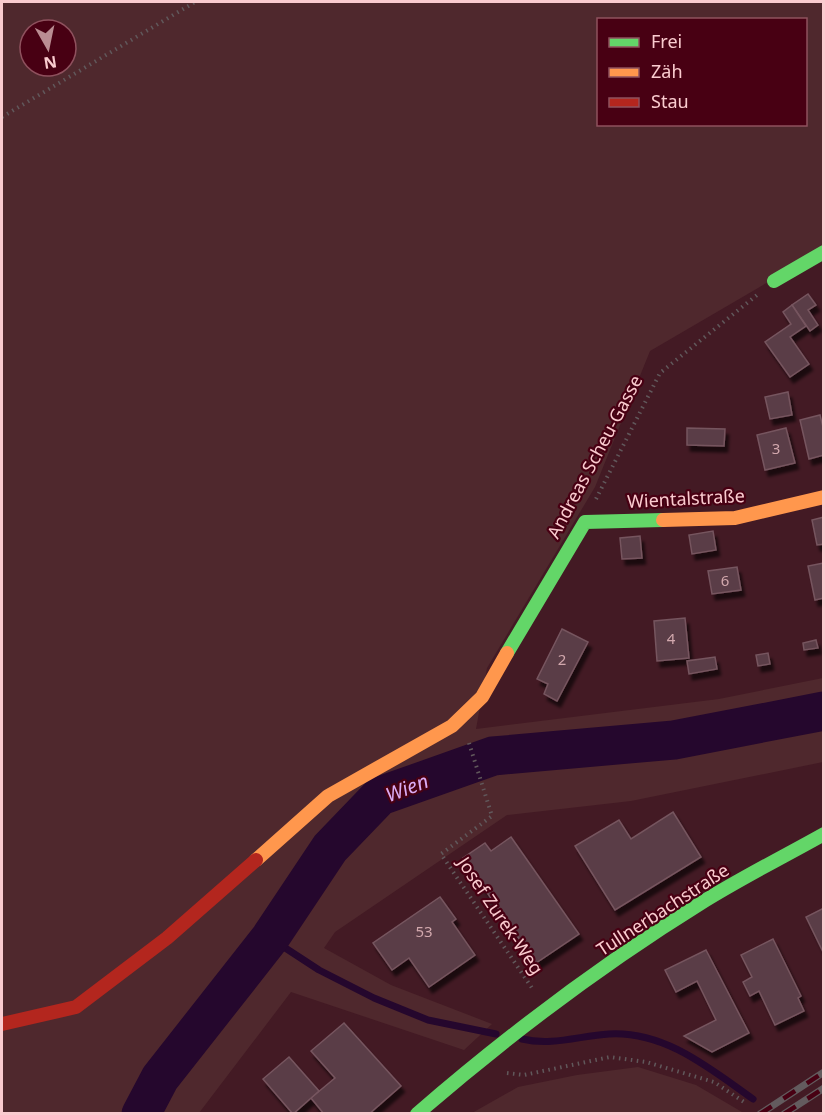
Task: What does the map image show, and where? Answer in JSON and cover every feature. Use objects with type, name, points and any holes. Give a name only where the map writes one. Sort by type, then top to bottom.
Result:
[{"type":"street","points":[[774,281],[824,252]]},
{"type":"street","name":"Wientalstraße","points":[[585,522],[735,518],[824,497]]},
{"type":"street","name":"Andreas Scheu-Gasse","points":[[2,1024],[37,1018],[76,1007],[167,938],[328,796],[452,726],[482,697],[546,582],[585,522]]},
{"type":"street","name":"Tullnerbachstraße","points":[[417,1113],[546,1008],[686,912],[824,834]]},
{"type":"path","points":[[2,117],[195,2]]},
{"type":"path","name":"Andreas Scheu-Gasse","points":[[585,522],[660,373],[774,281]]},
{"type":"path","name":"Josef Zurek-Weg","points":[[468,738],[492,816],[441,854],[546,1008]]},
{"type":"path","points":[[501,1073],[524,1075],[610,1057],[646,1062],[714,1082],[747,1104]]},
{"type":"shaded area","points":[[2,2],[823,2],[823,250],[650,351],[595,487],[487,668],[476,729],[719,699],[823,678],[823,762],[631,801],[507,815],[335,932],[324,948],[391,985],[492,1024],[464,1050],[291,992],[199,1113],[2,1113]]},
{"type":"shaded area","points":[[638,1067],[696,1085],[742,1112],[472,1113],[518,1087],[577,1075]]},
{"type":"building","points":[[808,294],[816,305],[808,310],[818,325],[810,331],[792,305]]},
{"type":"building","points":[[792,305],[806,326],[790,337],[809,364],[790,377],[765,342],[791,324],[783,312]]},
{"type":"building","points":[[788,392],[792,415],[770,419],[765,397]]},
{"type":"building","points":[[820,415],[824,431],[824,455],[809,459],[800,420]]},
{"type":"building","points":[[687,428],[725,429],[724,446],[687,445]]},
{"type":"building","points":[[786,428],[795,463],[765,470],[757,435]]},
{"type":"building","points":[[824,517],[824,544],[817,545],[812,520]]},
{"type":"building","points":[[713,531],[716,550],[692,554],[689,535]]},
{"type":"building","points":[[640,536],[642,558],[622,559],[620,538]]},
{"type":"building","points":[[824,563],[824,598],[815,600],[808,566]]},
{"type":"building","points":[[737,567],[741,590],[712,594],[708,571]]},
{"type":"building","points":[[685,618],[689,658],[657,661],[654,621]]},
{"type":"building","points":[[562,629],[588,642],[557,701],[544,694],[548,684],[537,679]]},
{"type":"building","points":[[816,640],[818,648],[804,650],[803,643]]},
{"type":"building","points":[[768,653],[770,664],[758,666],[756,655]]},
{"type":"building","points":[[715,657],[717,669],[689,674],[687,661]]},
{"type":"building","points":[[673,812],[701,857],[615,910],[575,846],[619,820],[631,839]]},
{"type":"building","points":[[511,837],[579,934],[536,963],[463,858],[485,843],[491,851]]},
{"type":"building","points":[[440,897],[456,919],[452,922],[475,955],[429,987],[409,958],[392,970],[373,943]]},
{"type":"building","points":[[824,908],[824,954],[806,917]]},
{"type":"building","points":[[773,939],[801,996],[798,998],[804,1011],[775,1025],[759,991],[750,996],[743,982],[752,977],[741,955]]},
{"type":"building","points":[[706,950],[749,1033],[712,1052],[684,1036],[716,1020],[697,981],[676,992],[665,970]]},
{"type":"building","points":[[344,1023],[401,1086],[369,1114],[324,1114],[311,1098],[335,1078],[311,1051]]},
{"type":"building","points":[[289,1057],[319,1091],[293,1114],[263,1079]]},
{"type":"waterway","name":"Wien","points":[[141,1114],[160,1078],[270,938],[330,848],[380,796],[493,756],[674,740],[824,711]]},
{"type":"waterway","points":[[270,938],[319,970],[374,998],[428,1020],[496,1034]]},
{"type":"waterway","points":[[522,1039],[555,1041],[609,1034],[649,1039],[686,1054],[753,1099]]},
{"type":"railway","points":[[760,1114],[824,1072]]},
{"type":"railway","points":[[784,1114],[824,1088]]},
{"type":"traffic: fast","points":[[774,281],[824,252]]},
{"type":"traffic: fast","points":[[507,653],[585,522],[663,520]]},
{"type":"traffic: fast","points":[[417,1114],[485,1057],[627,951],[716,894],[824,834]]},
{"type":"traffic: slow","points":[[663,520],[735,518],[824,497]]},
{"type":"traffic: slow","points":[[256,860],[328,796],[452,726],[482,697],[507,653]]},
{"type":"traffic: jam","points":[[2,1024],[76,1007],[167,938],[256,860]]}]
